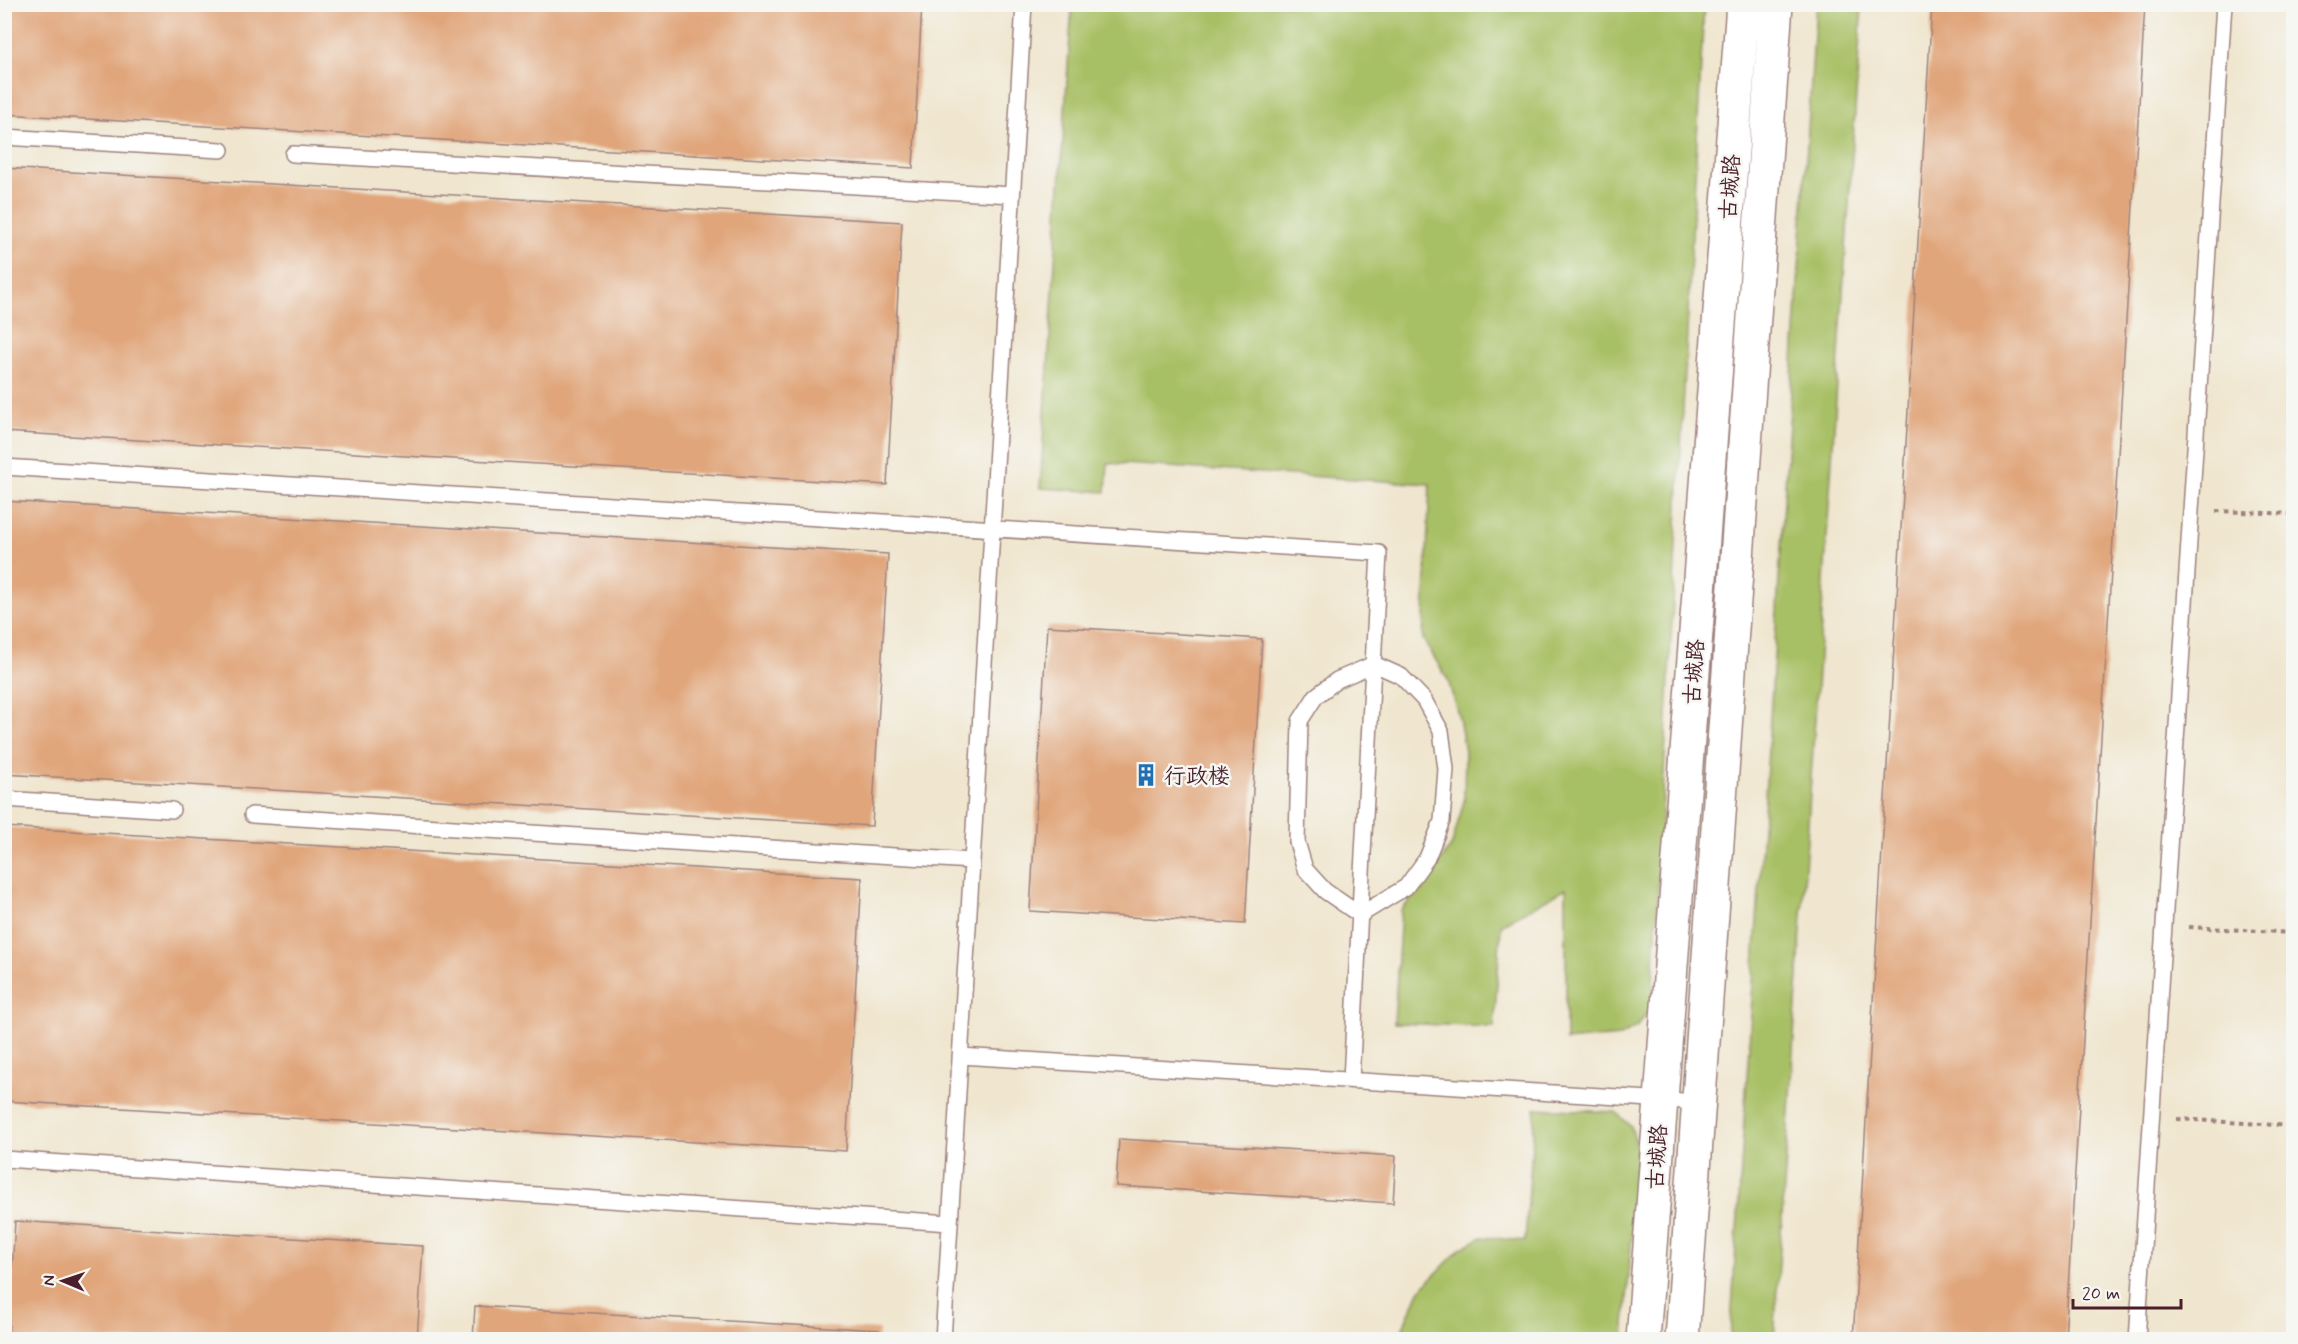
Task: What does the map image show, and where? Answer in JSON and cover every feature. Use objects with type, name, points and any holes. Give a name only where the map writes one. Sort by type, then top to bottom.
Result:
[{"type":"main road","name":"古城路","points":[[1643,1340],[1743,4]]},
{"type":"main road","name":"古城路","points":[[1682,1340],[1776,4]]},
{"type":"lane","points":[[943,1340],[1024,4]]},
{"type":"lane","points":[[2138,1340],[2224,4]]},
{"type":"lane","points":[[4,137],[220,150]]},
{"type":"lane","points":[[293,154],[1012,195]]},
{"type":"lane","points":[[4,467],[1379,553],[1351,1080]]},
{"type":"lane","points":[[1374,664],[1401,676],[1424,700],[1441,731],[1446,769],[1442,821],[1426,858],[1406,887],[1360,915],[1325,891],[1305,869],[1297,842],[1300,720],[1316,696],[1337,680],[1374,664]]},
{"type":"lane","points":[[4,800],[171,810]]},
{"type":"lane","points":[[252,815],[972,861]]},
{"type":"lane","points":[[960,1056],[1699,1102]]},
{"type":"lane","points":[[4,1159],[950,1223]]},
{"type":"path","points":[[2191,510],[2294,514]]},
{"type":"path","points":[[2164,926],[2294,933]]},
{"type":"path","points":[[2152,1117],[2294,1126]]},
{"type":"green space","points":[[1072,5],[1704,5],[1652,1005],[1638,1026],[1620,1036],[1566,1041],[1566,888],[1501,925],[1494,1027],[1394,1023],[1401,910],[1427,882],[1452,844],[1464,801],[1465,752],[1459,718],[1448,680],[1423,639],[1430,484],[1108,463],[1106,492],[1040,488]]},
{"type":"green space","points":[[1816,5],[1862,5],[1774,1339],[1730,1339]]},
{"type":"green space","points":[[1535,1108],[1615,1112],[1631,1126],[1638,1152],[1624,1339],[1398,1339],[1419,1291],[1461,1248],[1482,1237],[1525,1241]]},
{"type":"building","points":[[4,4],[922,4],[913,168],[4,114]]},
{"type":"building","points":[[1932,4],[2145,4],[2065,1340],[1853,1340]]},
{"type":"building","points":[[4,168],[902,222],[887,485],[4,432]]},
{"type":"building","points":[[4,501],[888,554],[872,826],[4,774]]},
{"type":"building","name":"行政楼","points":[[1047,626],[1262,639],[1245,924],[1030,911]]},
{"type":"building","points":[[4,827],[862,878],[846,1151],[4,1101]]},
{"type":"building","points":[[1119,1139],[1396,1156],[1393,1203],[1116,1186]]},
{"type":"building","points":[[15,1221],[423,1246],[417,1340],[8,1340]]},
{"type":"building","points":[[475,1306],[879,1330],[878,1340],[473,1340]]},
{"type":"place","name":"行政楼","points":[[1146,775]]}]
